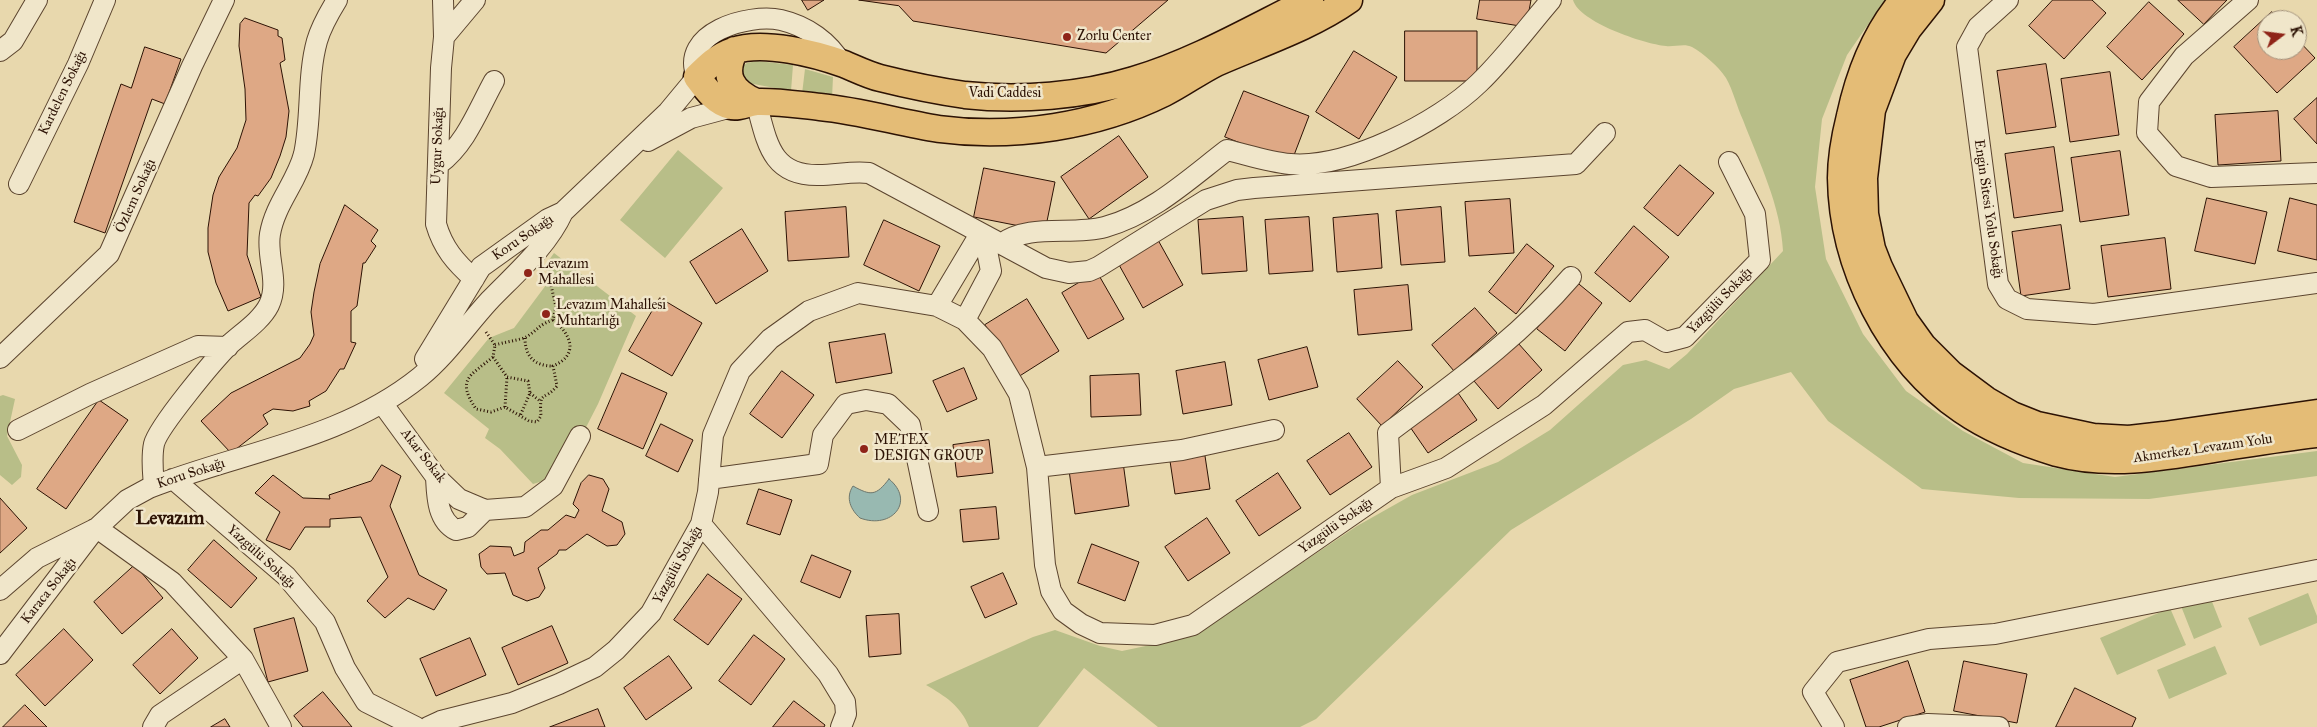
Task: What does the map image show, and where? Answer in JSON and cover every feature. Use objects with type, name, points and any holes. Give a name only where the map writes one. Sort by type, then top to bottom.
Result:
[{"type":"main road","name":"Vadi Caddesi","points":[[697,77],[720,56],[735,50],[754,47],[801,53],[842,64],[878,78],[966,95],[1003,97],[1097,89],[1135,80],[1169,67],[1243,34],[1310,0]]},
{"type":"main road","name":"Akmerkez Levazım Yolu","points":[[1903,0],[1874,42],[1861,73],[1844,140],[1841,178],[1845,216],[1853,254],[1866,292],[1901,350],[1933,386],[1961,410],[1994,429],[2059,453],[2085,457],[2126,460],[2165,457],[2317,434]]},
{"type":"main road","name":"Akmerkez Levazım Yolu","points":[[1931,0],[1908,29],[1893,54],[1872,110],[1864,178],[1865,214],[1872,249],[1879,268],[1905,321],[1923,346],[1951,374],[1986,400],[2012,415],[2037,425],[2093,437],[2129,439],[2317,413]]},
{"type":"main road","points":[[697,77],[716,99],[744,105],[823,108],[939,129],[1020,131],[1068,124],[1121,110],[1163,94],[1210,66],[1307,23],[1350,1]]},
{"type":"main road","points":[[735,50],[728,64],[729,77],[745,97],[744,105]]},
{"type":"street","points":[[0,51],[13,41],[38,0]]},
{"type":"street","name":"Kardelen Sokağı","points":[[18,184],[78,64],[105,0]]},
{"type":"street","name":"Özlem Sokağı","points":[[0,358],[109,254],[192,66],[224,0]]},
{"type":"street","points":[[163,483],[152,456],[154,442],[163,425],[228,347],[261,317],[270,304],[274,283],[270,236],[275,212],[287,192],[304,155],[312,65],[317,40],[337,0]]},
{"type":"street","name":"Uygur Sokağı","points":[[443,0],[444,37],[441,68],[436,224],[442,242],[455,262],[472,281],[482,296],[485,306]]},
{"type":"street","points":[[444,37],[475,0]]},
{"type":"street","points":[[1001,244],[1024,234],[1084,231],[1121,222],[1154,205],[1227,150],[1291,164],[1338,160],[1357,155],[1426,121],[1460,99],[1479,83],[1551,0]]},
{"type":"street","name":"Engin Sitesi Yolu Sokağı","points":[[2008,0],[1978,27],[1967,47],[1998,284],[2007,299],[2027,309],[2094,314],[2317,283]]},
{"type":"street","points":[[2248,0],[2184,56],[2149,102],[2147,133],[2176,166],[2212,177],[2317,172]]},
{"type":"street","points":[[697,77],[693,58],[698,47],[713,34],[741,20],[781,20],[804,28],[833,49],[842,64]]},
{"type":"street","name":"Koru Sokağı","points":[[401,391],[434,346],[481,267],[548,220],[563,212],[668,112],[697,77]]},
{"type":"street","points":[[439,164],[452,155],[464,138],[494,81]]},
{"type":"street","points":[[744,105],[771,152],[782,166],[797,174],[819,175],[855,171],[869,173],[980,234],[1052,270],[1079,273],[1098,267],[1193,206],[1220,194],[1254,188],[1576,164],[1605,133]]},
{"type":"street","name":"Koru Sokağı","points":[[623,156],[690,118],[744,105]]},
{"type":"street","name":"Yazgülü Sokağı","points":[[428,727],[441,720],[512,703],[596,667],[616,650],[650,614],[701,524],[709,479],[713,435],[740,371],[770,339],[809,311],[858,293],[938,306],[964,320],[992,348],[1019,394],[1037,468],[1045,565],[1051,591],[1063,611],[1081,624],[1100,633],[1155,635],[1194,625],[1391,488],[1446,468],[1544,406],[1628,332],[1645,330],[1666,342],[1685,337],[1760,260],[1755,214],[1729,162]]},
{"type":"street","name":"Koru Sokağı","points":[[0,590],[37,558],[97,528],[127,500],[163,483],[320,432],[382,403],[401,391],[439,360],[556,228],[563,212]]},
{"type":"street","points":[[938,306],[980,234]]},
{"type":"street","points":[[964,320],[991,271],[987,251],[980,234]]},
{"type":"street","points":[[492,259],[502,266],[510,279]]},
{"type":"street","points":[[1391,488],[1388,433],[1502,347],[1543,309],[1571,277]]},
{"type":"street","points":[[18,430],[90,394],[198,346],[228,347]]},
{"type":"street","points":[[709,479],[818,464],[823,435],[846,404],[866,400],[888,404],[910,425],[928,511]]},
{"type":"street","name":"Akar Sokak","points":[[382,403],[436,477],[459,499],[486,510],[525,507],[554,486],[580,436]]},
{"type":"street","points":[[1037,468],[1182,450],[1274,430]]},
{"type":"street","points":[[436,477],[438,504],[448,526],[456,530],[468,527],[486,510]]},
{"type":"street","name":"Yazgülü Sokağı","points":[[163,483],[286,576],[326,622],[345,668],[366,702],[416,727]]},
{"type":"street","points":[[701,524],[828,674],[845,702],[846,714],[841,727]]},
{"type":"street","points":[[97,528],[172,582],[243,659],[281,727]]},
{"type":"street","name":"Karaca Sokağı","points":[[0,654],[97,528]]},
{"type":"street","points":[[1834,727],[1813,692],[1837,662],[1929,639],[1995,634],[2317,570]]},
{"type":"street","points":[[154,727],[160,715],[243,659]]},
{"type":"street","points":[[1908,727],[1928,724],[1999,727]]},
{"type":"path","points":[[536,251],[546,262],[556,307],[553,320]]},
{"type":"path","points":[[485,306],[484,330],[495,345],[493,357],[467,379],[465,386],[468,398],[476,409],[491,412],[505,407]]},
{"type":"path","points":[[495,345],[512,339],[526,338],[541,324],[553,320]]},
{"type":"path","points":[[526,338],[525,349],[531,360],[546,366],[560,363],[570,349],[569,338],[564,329],[553,320]]},
{"type":"path","points":[[493,357],[507,377],[505,407]]},
{"type":"path","points":[[505,407],[520,416],[537,422],[541,416],[540,401],[543,396],[553,391],[557,386],[552,366]]},
{"type":"path","points":[[507,377],[528,381],[530,393],[520,416]]},
{"type":"path","points":[[530,393],[540,401]]},
{"type":"green space","points":[[1573,0],[1885,0],[1847,55],[1822,119],[1815,187],[1826,259],[1863,334],[1906,391],[1963,431],[2023,463],[2115,477],[2317,451],[2317,476],[2149,499],[2019,498],[1922,489],[1828,421],[1791,372],[1734,389],[1691,419],[1511,530],[1316,719],[1300,727],[1158,727],[1084,668],[1038,727],[969,727],[957,707],[926,685],[1033,637],[1055,630],[1100,646],[1122,651],[1193,636],[1357,526],[1412,495],[1498,462],[1550,430],[1623,365],[1646,360],[1669,369],[1687,354],[1783,251],[1774,201],[1731,88],[1723,74],[1711,61],[1692,47],[1656,44],[1614,31],[1587,16],[1578,8]]},
{"type":"green space","points":[[757,61],[793,65],[791,91],[743,82],[740,68],[747,63]]},
{"type":"green space","points":[[805,69],[833,77],[832,98],[802,94]]},
{"type":"green space","points":[[678,150],[723,188],[665,258],[620,220]]},
{"type":"green space","points":[[554,253],[636,316],[598,404],[578,443],[553,478],[533,484],[500,449],[485,438],[489,429],[444,393],[489,338],[514,328],[546,285],[549,260]]},
{"type":"green space","points":[[3,395],[15,399],[7,436],[22,465],[21,477],[12,485],[0,475],[0,396]]},
{"type":"green space","points":[[2308,593],[2317,616],[2317,623],[2260,646],[2248,618]]},
{"type":"green space","points":[[2209,594],[2222,627],[2194,639],[2181,606]]},
{"type":"green space","points":[[2170,608],[2186,645],[2117,675],[2100,638]]},
{"type":"green space","points":[[2215,646],[2227,674],[2169,699],[2157,670]]},
{"type":"water","points":[[889,479],[897,487],[900,496],[900,504],[897,511],[890,517],[882,520],[872,521],[860,518],[850,504],[849,495],[853,486],[864,492],[873,493],[880,489]]},
{"type":"building","points":[[802,0],[824,0],[808,10]]},
{"type":"building","name":"Zorlu Center","points":[[859,0],[1168,0],[1106,53],[913,21],[899,6]]},
{"type":"building","points":[[1480,0],[1531,0],[1526,27],[1477,19]]},
{"type":"building","points":[[2053,0],[2092,0],[2106,13],[2064,59],[2029,26]]},
{"type":"building","points":[[2178,0],[2227,0],[2204,24]]},
{"type":"building","points":[[2149,2],[2184,34],[2142,80],[2107,47]]},
{"type":"building","points":[[245,18],[278,30],[278,36],[282,38],[285,60],[280,63],[289,111],[286,137],[271,178],[258,196],[255,195],[249,203],[247,255],[261,297],[228,311],[216,283],[208,252],[208,228],[213,195],[219,177],[237,148],[246,120],[245,89],[239,46],[240,24]]},
{"type":"building","points":[[2257,26],[2257,60],[2307,60],[2307,50],[2315,58],[2277,93],[2234,47]]},
{"type":"building","points":[[1405,31],[1477,31],[1477,81],[1405,81]]},
{"type":"building","points":[[145,47],[181,59],[165,104],[152,99],[105,233],[74,222],[121,84],[131,88]]},
{"type":"building","points":[[1354,51],[1397,77],[1359,139],[1316,112]]},
{"type":"building","points":[[2046,64],[2056,127],[2006,134],[1997,71]]},
{"type":"building","points":[[2110,72],[2119,135],[2070,142],[2061,79]]},
{"type":"building","points":[[1244,91],[1309,116],[1291,163],[1225,137]]},
{"type":"building","points":[[2317,98],[2317,144],[2294,119]]},
{"type":"building","points":[[2278,111],[2281,161],[2218,165],[2215,115]]},
{"type":"building","points":[[1119,136],[1148,177],[1089,219],[1061,177]]},
{"type":"building","points":[[2054,147],[2063,211],[2014,218],[2005,154]]},
{"type":"building","points":[[2120,151],[2129,215],[2080,222],[2071,158]]},
{"type":"building","points":[[1680,165],[1714,193],[1678,236],[1644,208]]},
{"type":"building","points":[[984,168],[1055,182],[1045,231],[974,217]]},
{"type":"building","points":[[2207,198],[2267,212],[2255,264],[2195,251]]},
{"type":"building","points":[[2290,198],[2317,205],[2317,260],[2278,251]]},
{"type":"building","points":[[1510,199],[1514,253],[1469,256],[1465,202]]},
{"type":"building","points":[[345,205],[378,230],[371,241],[376,246],[365,263],[363,263],[357,306],[351,311],[351,342],[356,343],[344,369],[340,369],[326,391],[309,401],[310,406],[293,411],[273,409],[263,415],[268,424],[231,453],[201,421],[231,393],[300,358],[310,344],[314,335],[311,312],[320,264]]},
{"type":"building","points":[[846,207],[849,257],[788,261],[785,212]]},
{"type":"building","points":[[1441,207],[1445,262],[1401,265],[1396,211]]},
{"type":"building","points":[[1378,214],[1382,268],[1337,272],[1333,218]]},
{"type":"building","points":[[1243,217],[1247,271],[1202,274],[1198,220]]},
{"type":"building","points":[[1309,217],[1313,271],[1269,274],[1265,220]]},
{"type":"building","points":[[884,220],[940,246],[919,291],[864,265]]},
{"type":"building","points":[[2061,225],[2070,289],[2021,296],[2012,232]]},
{"type":"building","points":[[1634,226],[1669,257],[1630,302],[1595,273]]},
{"type":"building","points":[[742,229],[768,271],[716,304],[690,262]]},
{"type":"building","points":[[2165,238],[2171,289],[2108,297],[2101,246]]},
{"type":"building","points":[[1158,240],[1183,285],[1143,308],[1118,263]]},
{"type":"building","points":[[1527,244],[1554,266],[1516,314],[1489,292]]},
{"type":"building","points":[[1097,272],[1124,319],[1088,339],[1062,293]]},
{"type":"building","points":[[1574,280],[1602,303],[1565,351],[1537,329]]},
{"type":"building","points":[[1408,285],[1412,330],[1358,335],[1354,290]]},
{"type":"building","points":[[660,298],[702,323],[672,376],[629,351]]},
{"type":"building","points":[[1027,299],[1059,351],[1018,377],[985,325]]},
{"type":"building","points":[[1475,308],[1497,333],[1454,371],[1432,345]]},
{"type":"building","points":[[885,334],[892,373],[836,383],[829,343]]},
{"type":"building","points":[[1518,343],[1542,370],[1498,409],[1474,381]]},
{"type":"building","points":[[1307,347],[1318,387],[1269,400],[1258,360]]},
{"type":"building","points":[[1398,361],[1423,387],[1382,426],[1357,399]]},
{"type":"building","points":[[1225,362],[1232,405],[1183,414],[1176,371]]},
{"type":"building","points":[[964,368],[977,399],[947,412],[933,381]]},
{"type":"building","points":[[782,371],[814,395],[782,438],[750,414]]},
{"type":"building","points":[[622,373],[667,393],[643,449],[598,429]]},
{"type":"building","points":[[1139,374],[1141,415],[1091,417],[1090,376]]},
{"type":"building","points":[[1456,390],[1477,420],[1428,453],[1408,424]]},
{"type":"building","points":[[99,400],[128,420],[66,509],[37,489]]},
{"type":"building","points":[[661,424],[693,440],[678,472],[646,456]]},
{"type":"building","points":[[1349,433],[1372,467],[1330,495],[1307,461]]},
{"type":"building","points":[[989,440],[993,473],[957,477],[953,445]]},
{"type":"building","points":[[1205,456],[1210,489],[1175,494],[1170,461]]},
{"type":"building","points":[[1123,462],[1129,506],[1075,514],[1069,470]]},
{"type":"building","points":[[382,465],[401,476],[390,506],[419,575],[447,590],[434,610],[408,598],[385,618],[367,601],[388,577],[361,517],[330,519],[330,527],[305,527],[290,550],[266,540],[280,512],[255,493],[273,475],[303,498],[330,499],[329,495],[371,481]]},
{"type":"building","points":[[1278,473],[1301,508],[1259,536],[1236,501]]},
{"type":"building","points":[[589,475],[603,479],[609,489],[602,511],[622,522],[625,534],[617,545],[607,546],[587,534],[566,550],[559,550],[557,554],[538,568],[545,588],[539,597],[527,601],[513,595],[505,573],[487,574],[481,567],[479,554],[490,546],[511,547],[514,556],[524,552],[525,542],[541,530],[548,530],[566,515],[575,518],[579,510],[573,504],[581,483]]},
{"type":"building","points":[[759,489],[792,500],[780,535],[747,524]]},
{"type":"building","points":[[0,498],[27,528],[0,553]]},
{"type":"building","points":[[996,507],[999,539],[963,542],[960,510]]},
{"type":"building","points":[[1207,518],[1230,553],[1188,581],[1165,547]]},
{"type":"building","points":[[214,540],[257,578],[231,608],[188,570]]},
{"type":"building","points":[[1092,544],[1139,562],[1125,601],[1078,583]]},
{"type":"building","points":[[812,555],[851,571],[840,598],[801,582]]},
{"type":"building","points":[[135,565],[163,598],[122,634],[94,602]]},
{"type":"building","points":[[1003,573],[1017,604],[985,618],[971,587]]},
{"type":"building","points":[[708,574],[742,599],[708,645],[674,620]]},
{"type":"building","points":[[899,614],[901,654],[869,657],[866,616]]},
{"type":"building","points":[[294,618],[308,671],[268,682],[254,629]]},
{"type":"building","points":[[552,626],[568,663],[518,685],[502,648]]},
{"type":"building","points":[[64,629],[93,660],[45,706],[16,675]]},
{"type":"building","points":[[172,629],[198,658],[160,694],[133,665]]},
{"type":"building","points":[[754,635],[785,659],[751,705],[719,681]]},
{"type":"building","points":[[470,638],[486,675],[436,696],[420,659]]},
{"type":"building","points":[[669,656],[692,688],[646,720],[624,688]]},
{"type":"building","points":[[1908,661],[1925,712],[1879,727],[1866,727],[1850,680]]},
{"type":"building","points":[[1964,661],[2027,674],[2017,723],[1954,711]]},
{"type":"building","points":[[2075,688],[2136,718],[2132,727],[2056,727]]},
{"type":"building","points":[[323,692],[352,727],[303,727],[294,716]]},
{"type":"building","points":[[794,701],[825,725],[824,727],[773,727]]},
{"type":"building","points":[[25,705],[47,727],[3,727]]},
{"type":"building","points":[[598,709],[605,727],[550,727]]},
{"type":"building","points":[[225,719],[230,727],[211,727]]},
{"type":"place","name":"Zorlu Center","points":[[1067,37]]},
{"type":"place","name":"Levazım Mahallesi","points":[[528,273]]},
{"type":"place","name":"Levazım Mahallesi Muhtarlığı","points":[[546,314]]},
{"type":"place","name":"METEX DESIGN GROUP","points":[[864,449]]},
{"type":"district","name":"Levazım","points":[[170,519]]}]
